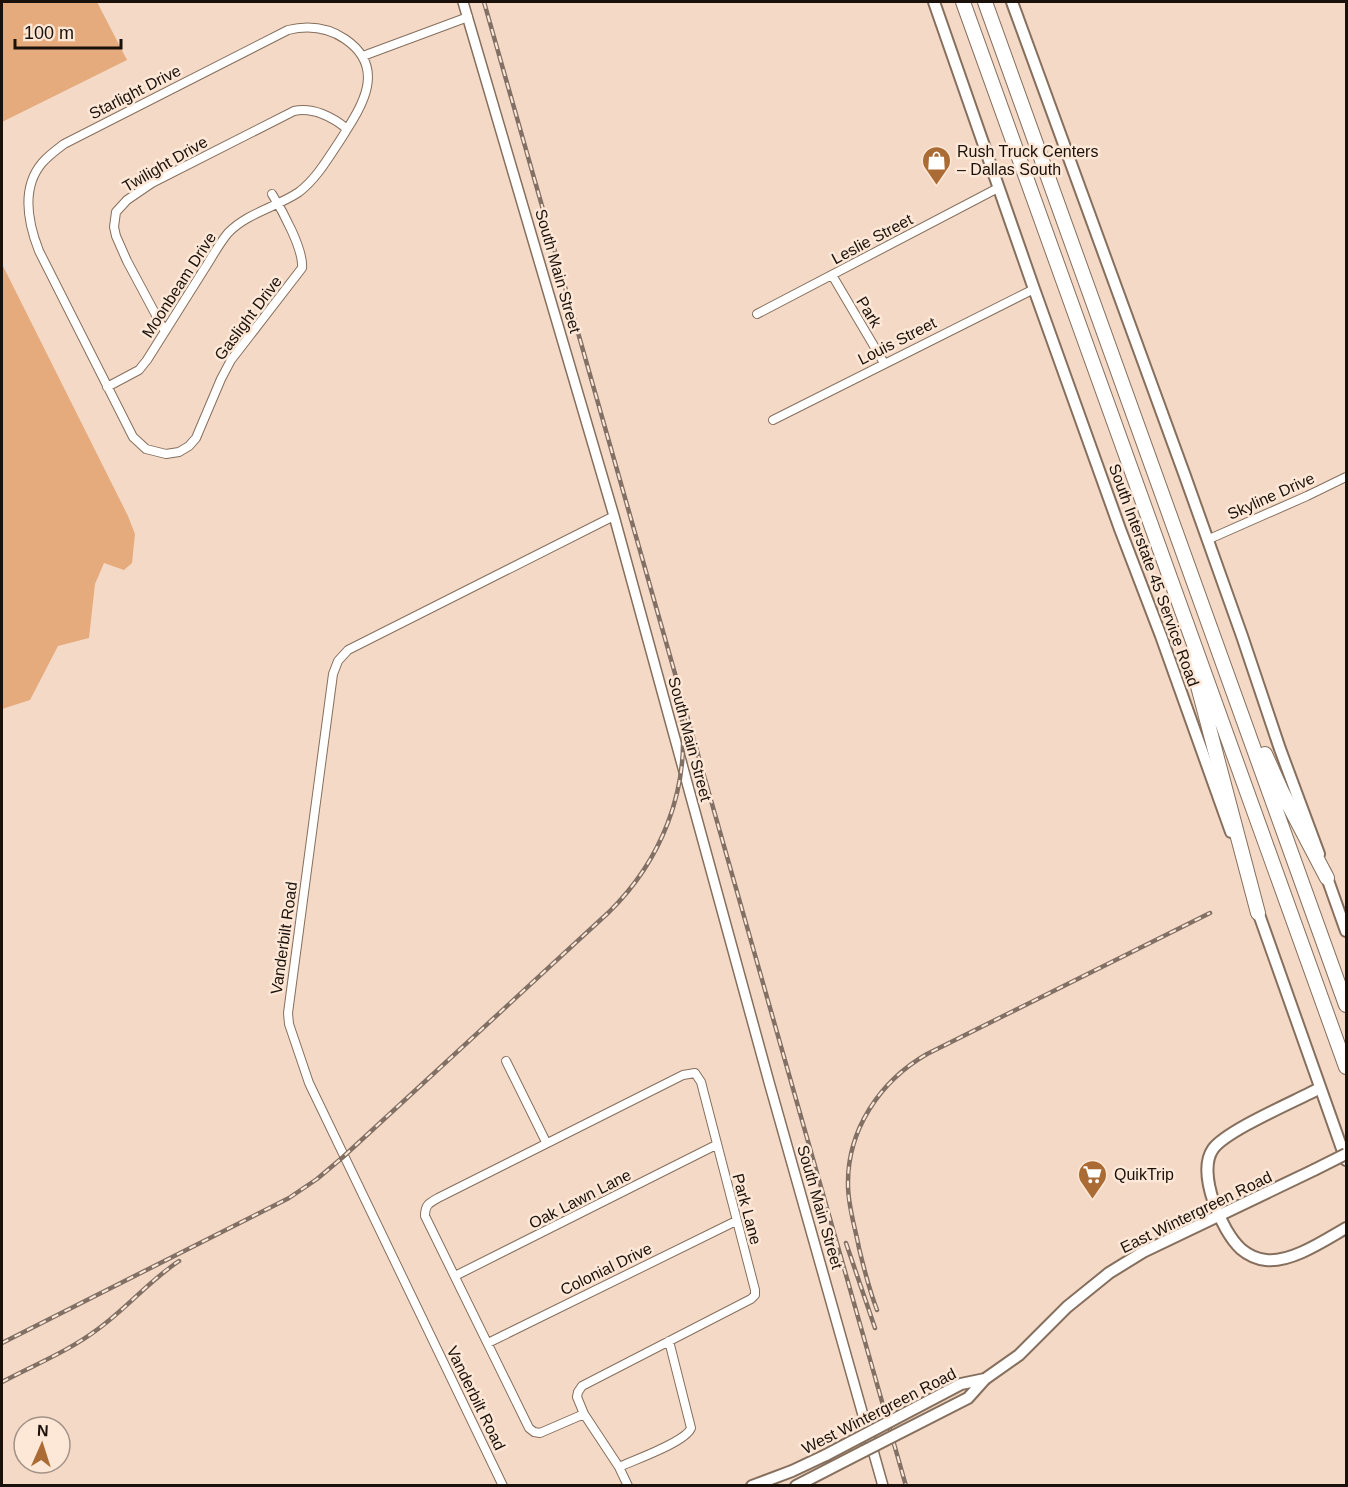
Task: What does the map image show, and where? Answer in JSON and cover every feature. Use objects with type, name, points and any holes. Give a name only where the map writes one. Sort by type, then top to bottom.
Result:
[{"type":"highway","points":[[963,2],[1347,1067]]},
{"type":"highway","points":[[985,2],[1347,1005]]},
{"type":"highway","points":[[1198,654],[1194,671],[1258,913]]},
{"type":"highway","points":[[1234,692],[1250,719],[1287,802],[1327,878]]},
{"type":"main road","name":"South Interstate 45 Service Road","points":[[934,2],[1034,289],[1191,719],[1347,1160]]},
{"type":"main road","points":[[1012,2],[1347,931]]},
{"type":"main road","points":[[1320,1088],[1224,1137],[1215,1146],[1208,1161],[1207,1179],[1220,1215],[1232,1239],[1253,1257],[1266,1260],[1287,1258],[1347,1228]]},
{"type":"main road","name":"East Wintergreen Road","points":[[985,1379],[1019,1355],[1067,1307],[1109,1273],[1143,1252],[1347,1154]]},
{"type":"main road","name":"West Wintergreen Road","points":[[752,1485],[792,1471],[826,1455],[961,1384],[985,1379]]},
{"type":"main road","name":"West Wintergreen Road","points":[[796,1485],[969,1398],[985,1379]]},
{"type":"street","name":"South Main Street","points":[[463,2],[614,516],[769,1082],[883,1485]]},
{"type":"street","points":[[363,56],[468,17]]},
{"type":"street","name":"Starlight Drive","points":[[107,387],[32,234],[28,205],[33,177],[41,164],[63,144],[288,30],[309,27],[328,30],[347,40],[363,56]]},
{"type":"street","name":"Moonbeam Drive","points":[[107,387],[139,370],[147,360],[227,234],[251,217],[298,192],[308,184],[327,160],[361,108],[365,97],[367,76],[363,56]]},
{"type":"street","name":"Twilight Drive","points":[[164,330],[116,236],[114,219],[121,206],[152,183],[294,111],[302,109],[313,111],[339,122],[347,129]]},
{"type":"street","name":"Leslie Street","points":[[757,314],[998,188]]},
{"type":"street","name":"Gaslight Drive","points":[[107,387],[133,437],[146,449],[166,454],[179,452],[189,446],[202,428],[221,378],[231,360],[302,268],[303,260],[300,251],[272,194]]},
{"type":"street","name":"Park","points":[[832,275],[884,363]]},
{"type":"street","name":"Louis Street","points":[[773,420],[1034,289]]},
{"type":"street","name":"Skyline Drive","points":[[1207,540],[1347,477]]},
{"type":"street","name":"Vanderbilt Road","points":[[503,1485],[309,1083],[288,1013],[333,674],[338,661],[348,650],[614,516]]},
{"type":"street","points":[[506,1061],[546,1142]]},
{"type":"street","name":"Park Lane","points":[[584,1414],[540,1433],[534,1432],[526,1422],[426,1216],[425,1209],[429,1203],[546,1142],[690,1073],[695,1073],[701,1082],[755,1290],[754,1295],[582,1386],[578,1392],[577,1397],[584,1414],[619,1467],[628,1485]]},
{"type":"street","name":"Oak Lawn Lane","points":[[455,1276],[716,1145]]},
{"type":"street","name":"Colonial Drive","points":[[488,1343],[736,1221]]},
{"type":"street","points":[[619,1467],[679,1439],[689,1433],[691,1428],[669,1341]]},
{"type":"shaded area","points":[[2,2],[97,2],[127,60],[2,122]]},
{"type":"shaded area","points":[[2,264],[135,534],[132,563],[124,570],[104,563],[95,584],[89,638],[58,646],[30,700],[2,709]]},
{"type":"railway","points":[[484,2],[906,1486]]},
{"type":"railway","points":[[2,1343],[289,1198],[343,1157],[609,912],[627,892],[657,848],[676,798],[683,746],[682,719]]},
{"type":"railway","points":[[877,1310],[859,1248],[850,1209],[848,1185],[853,1145],[860,1126],[881,1093],[910,1065],[927,1054],[1210,913]]},
{"type":"railway","points":[[846,1243],[875,1328]]},
{"type":"railway","points":[[2,1382],[87,1337],[179,1261]]},
{"type":"place","name":"Rush Truck Centers – Dallas South","points":[[936,186]]},
{"type":"place","name":"QuikTrip","points":[[1093,1200]]}]
